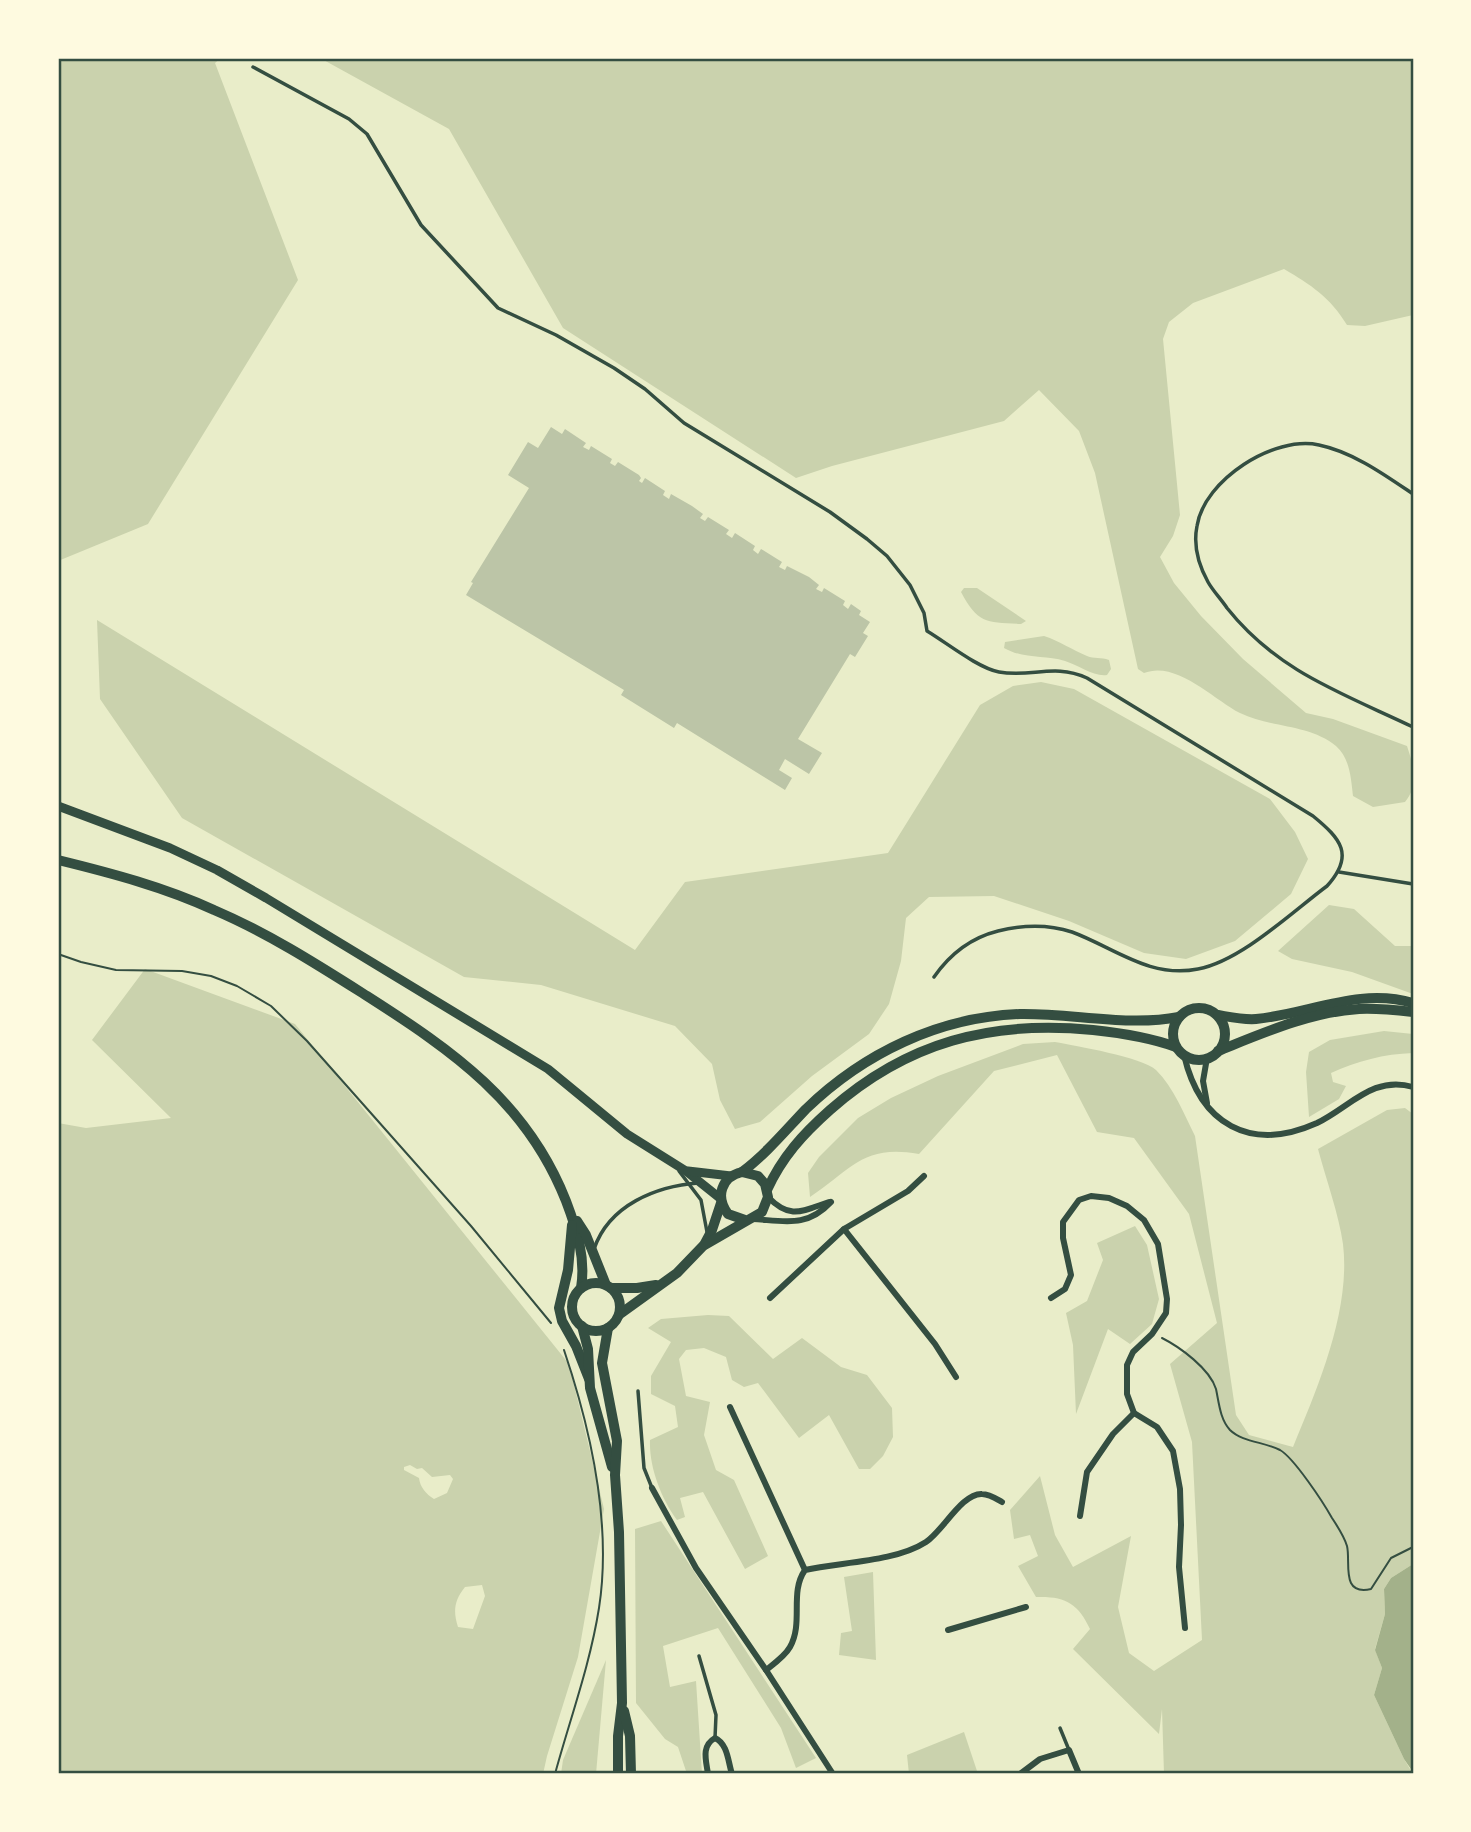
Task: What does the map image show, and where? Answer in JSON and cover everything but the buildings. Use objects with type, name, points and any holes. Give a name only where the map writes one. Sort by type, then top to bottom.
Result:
[{"type":"main road","points":[[58,806],[170,848],[217,870],[266,898],[539,1063],[563,1079],[638,1142],[702,1183],[733,1217],[749,1219]]},
{"type":"main road","points":[[58,860],[143,883],[215,910],[266,935],[327,970],[427,1035],[481,1077],[511,1108],[544,1157],[568,1207],[586,1235],[592,1255],[608,1287],[618,1297],[620,1314]]},
{"type":"main road","points":[[1180,1051],[1173,1035],[1179,1017],[1198,1007],[1218,1015],[1258,1019],[1356,998],[1394,998],[1413,1003]]},
{"type":"main road","points":[[618,1774],[618,1736],[622,1703],[619,1532],[615,1475],[617,1441],[602,1363],[608,1328],[620,1314],[656,1285],[684,1267],[705,1243],[762,1212],[768,1193],[789,1151],[837,1104],[887,1069],[939,1045],[997,1030],[1035,1026],[1122,1034],[1180,1051],[1195,1060],[1208,1058],[1218,1051],[1285,1026],[1330,1013],[1366,1009],[1413,1012]]},
{"type":"main road","points":[[705,1243],[721,1201],[723,1186],[762,1156],[807,1109],[843,1077],[895,1045],[935,1029],[972,1020],[1012,1015],[1074,1015],[1144,1021],[1179,1017]]},
{"type":"main road","points":[[1218,1015],[1225,1033],[1218,1051]]},
{"type":"main road","points":[[686,1171],[758,1176],[768,1193]]},
{"type":"main road","points":[[568,1207],[584,1265],[581,1289],[574,1299],[573,1311],[582,1326],[588,1349],[589,1379]]},
{"type":"main road","points":[[572,1220],[568,1270],[559,1308],[562,1321],[576,1346],[589,1379],[615,1475]]},
{"type":"main road","points":[[581,1289],[593,1283],[608,1287],[637,1288],[656,1285]]},
{"type":"main road","points":[[582,1326],[595,1331],[608,1328]]},
{"type":"main road","points":[[622,1703],[630,1736],[631,1774]]},
{"type":"street","points":[[1180,1051],[1194,1087],[1207,1105],[1219,1118],[1236,1129],[1256,1134],[1276,1133],[1316,1123],[1375,1087],[1392,1084],[1413,1087]]},
{"type":"street","points":[[1207,1105],[1203,1082],[1208,1058]]},
{"type":"street","points":[[770,1298],[844,1228],[908,1191],[924,1176]]},
{"type":"street","points":[[749,1219],[802,1221],[816,1216],[831,1202],[800,1212],[789,1212],[780,1208],[768,1193]]},
{"type":"street","points":[[1051,1298],[1065,1289],[1071,1275],[1063,1238],[1063,1222],[1079,1200],[1091,1196],[1109,1198],[1127,1206],[1144,1220],[1158,1244],[1167,1299],[1166,1313],[1152,1334],[1133,1352],[1127,1365],[1127,1394],[1134,1413],[1157,1427],[1173,1451],[1180,1489],[1179,1567],[1185,1628]]},
{"type":"street","points":[[844,1228],[935,1344],[956,1377]]},
{"type":"street","points":[[730,1407],[805,1570]]},
{"type":"street","points":[[1080,1516],[1087,1472],[1113,1434],[1134,1413]]},
{"type":"street","points":[[652,1488],[696,1568],[833,1774]]},
{"type":"street","points":[[766,1670],[789,1649],[794,1637],[797,1618],[796,1590],[805,1570],[911,1549],[936,1534],[967,1499],[974,1495],[988,1495],[1002,1502]]},
{"type":"street","points":[[948,1630],[1026,1607]]},
{"type":"street","points":[[708,1774],[705,1750],[708,1742],[715,1738],[721,1741],[732,1774]]},
{"type":"street","points":[[1020,1774],[1040,1759],[1069,1750],[1079,1774]]},
{"type":"lane","points":[[253,67],[349,119],[367,134],[421,225],[498,308],[556,335],[614,368],[645,389],[684,423],[830,512],[867,539],[887,556],[911,585],[924,613],[927,631],[996,672],[1014,674],[1072,671],[1124,699],[1313,816],[1327,827],[1342,851],[1343,863],[1327,886],[1241,951],[1222,962],[1197,970],[1155,968],[1125,958],[1069,931],[1035,926],[1002,930],[973,940],[950,957],[934,977]]},
{"type":"lane","points":[[1413,494],[1345,453],[1317,444],[1293,444],[1264,453],[1237,470],[1216,488],[1204,504],[1197,524],[1195,542],[1199,564],[1210,585],[1241,624],[1268,651],[1306,676],[1413,727]]},
{"type":"lane","points":[[1339,872],[1413,884]]},
{"type":"lane","points":[[673,1164],[690,1184],[704,1209],[705,1243]]},
{"type":"lane","points":[[592,1255],[602,1230],[619,1213],[655,1191],[671,1186],[702,1183]]},
{"type":"lane","points":[[638,1391],[644,1468],[652,1488]]},
{"type":"lane","points":[[699,1656],[716,1715],[715,1738]]},
{"type":"lane","points":[[1060,1728],[1069,1750]]},
{"type":"path","points":[[58,954],[116,970],[166,970],[211,976],[237,986],[271,1006],[312,1047],[453,1206],[528,1293],[553,1327]]},
{"type":"path","points":[[1152,1334],[1178,1347],[1207,1375],[1215,1386],[1225,1423],[1233,1433],[1274,1447],[1291,1458],[1342,1534],[1348,1550],[1348,1577],[1354,1586],[1360,1589],[1371,1588],[1391,1558],[1413,1547]]},
{"type":"path","points":[[555,1774],[594,1635],[602,1570],[601,1515],[596,1479],[584,1420],[565,1351]]},
{"type":"shaded area","points":[[58,58],[221,58],[215,63],[298,280],[148,524],[58,561]]},
{"type":"shaded area","points":[[320,58],[1413,58],[1413,315],[1365,326],[1347,325],[1319,293],[1284,269],[1193,303],[1169,322],[1163,339],[1180,515],[1173,536],[1160,557],[1174,583],[1201,616],[1243,659],[1306,713],[1333,719],[1407,746],[1414,782],[1405,802],[1373,807],[1353,796],[1344,756],[1336,746],[1325,739],[1240,713],[1181,676],[1156,670],[1144,673],[1138,669],[1095,473],[1079,431],[1039,390],[1004,421],[796,478],[563,328],[449,129]]},
{"type":"shaded area","points":[[964,588],[977,588],[1026,621],[1021,624],[999,623],[978,616],[961,592]]},
{"type":"shaded area","points":[[97,620],[635,950],[685,882],[888,853],[980,705],[1013,686],[1041,682],[1074,689],[1270,799],[1295,832],[1308,859],[1291,894],[1235,941],[1186,959],[1144,953],[1069,921],[994,896],[929,897],[906,918],[901,961],[889,1004],[869,1034],[812,1076],[760,1122],[735,1129],[720,1100],[712,1064],[675,1026],[541,985],[464,977],[182,818],[100,699]]},
{"type":"shaded area","points":[[1044,636],[1087,656],[1109,660],[1111,669],[1107,675],[1097,674],[1065,661],[1019,654],[1004,648],[1005,642]]},
{"type":"shaded area","points":[[1329,905],[1354,909],[1395,946],[1413,946],[1413,994],[1352,972],[1292,959],[1278,951]]},
{"type":"shaded area","points":[[145,969],[295,1024],[569,1364],[604,1509],[578,1657],[543,1774],[58,1774],[58,1123],[86,1128],[171,1118],[92,1040]],"holes":[[[410,1465],[417,1469],[422,1468],[432,1477],[450,1475],[453,1479],[447,1493],[434,1499],[431,1497],[422,1487],[419,1478],[404,1470],[404,1467]],[[482,1585],[485,1596],[473,1629],[458,1627],[455,1611],[459,1597],[465,1587]]]},
{"type":"shaded area","points":[[1384,1031],[1413,1034],[1413,1053],[1371,1059],[1331,1073],[1333,1082],[1346,1086],[1339,1099],[1309,1117],[1306,1072],[1309,1052],[1330,1040]]},
{"type":"shaded area","points":[[1055,1042],[1149,1065],[1173,1093],[1195,1136],[1236,1415],[1249,1435],[1293,1447],[1322,1374],[1342,1295],[1343,1244],[1318,1149],[1387,1110],[1405,1108],[1413,1114],[1413,1564],[1391,1578],[1384,1589],[1385,1614],[1375,1649],[1382,1668],[1374,1695],[1413,1774],[1164,1774],[1162,1709],[1159,1734],[1073,1649],[1090,1629],[1081,1613],[1063,1600],[1036,1597],[1018,1566],[1038,1556],[1030,1535],[1014,1539],[1010,1510],[1040,1476],[1055,1535],[1073,1567],[1131,1536],[1118,1607],[1129,1653],[1154,1671],[1202,1640],[1192,1442],[1170,1364],[1217,1323],[1189,1214],[1134,1138],[1097,1132],[1057,1055],[994,1071],[919,1154],[900,1152],[871,1156],[848,1168],[810,1197],[808,1173],[819,1157],[858,1118],[891,1098],[938,1076],[1023,1044]]},
{"type":"shaded area","points":[[1135,1226],[1147,1245],[1159,1299],[1152,1324],[1130,1344],[1108,1329],[1076,1414],[1073,1345],[1066,1313],[1087,1301],[1103,1260],[1097,1243]]},
{"type":"shaded area","points":[[729,1316],[773,1359],[802,1338],[841,1367],[867,1375],[892,1408],[893,1437],[883,1456],[870,1469],[859,1469],[829,1415],[799,1438],[758,1383],[744,1387],[732,1380],[726,1357],[704,1348],[686,1350],[679,1359],[686,1396],[710,1402],[704,1435],[716,1470],[734,1480],[768,1556],[745,1569],[703,1492],[680,1498],[685,1517],[677,1520],[661,1492],[650,1450],[650,1440],[678,1427],[675,1406],[651,1394],[651,1376],[671,1342],[648,1328],[661,1319]]},
{"type":"shaded area","points":[[661,1521],[816,1758],[796,1768],[781,1728],[718,1628],[663,1646],[670,1687],[696,1681],[702,1774],[687,1774],[678,1747],[665,1739],[636,1703],[635,1529]]},
{"type":"shaded area","points":[[1413,1564],[1413,1772],[1404,1759],[1374,1695],[1382,1668],[1375,1650],[1385,1614],[1384,1589],[1391,1578]]},
{"type":"shaded area","points":[[873,1572],[876,1660],[839,1655],[841,1633],[852,1631],[844,1577]]},
{"type":"shaded area","points":[[606,1660],[596,1774],[561,1774],[563,1760]]},
{"type":"shaded area","points":[[964,1732],[978,1774],[909,1774],[907,1755]]}]
